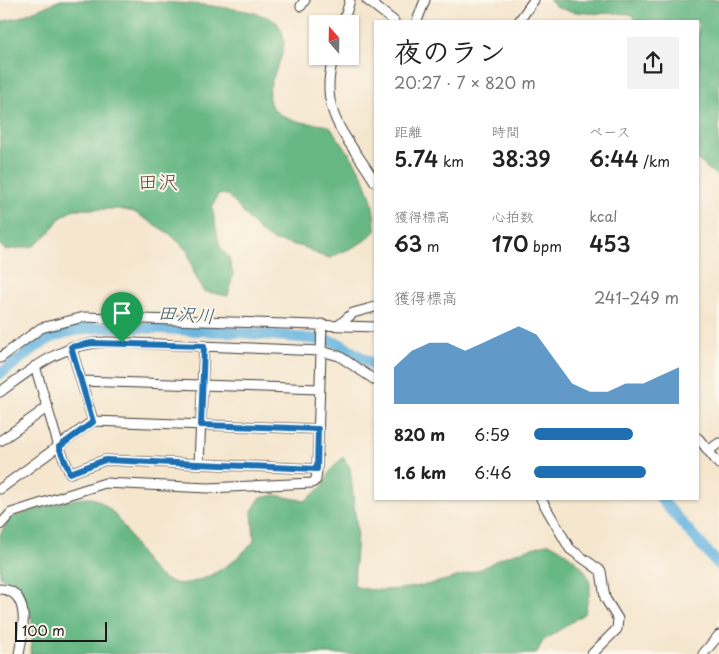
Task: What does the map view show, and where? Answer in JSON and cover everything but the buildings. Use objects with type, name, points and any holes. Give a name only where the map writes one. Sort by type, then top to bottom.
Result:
[{"type":"street","points":[[346,15],[350,0]]},
{"type":"street","points":[[367,0],[393,20]]},
{"type":"street","points":[[417,20],[425,0]]},
{"type":"street","points":[[519,20],[534,0]]},
{"type":"street","points":[[332,65],[328,86],[331,107],[342,135],[374,181]]},
{"type":"street","points":[[339,324],[353,313],[374,307]]},
{"type":"street","points":[[0,358],[43,327],[84,317],[339,324],[374,327]]},
{"type":"street","points":[[0,525],[11,513],[105,483],[208,488],[312,483],[316,480],[317,469],[322,324]]},
{"type":"street","points":[[0,392],[53,355],[71,347],[107,342],[321,350],[339,356],[374,379]]},
{"type":"street","points":[[199,464],[204,346]]},
{"type":"street","points":[[71,347],[93,422]]},
{"type":"street","points":[[35,366],[59,447],[70,473],[105,460],[317,469]]},
{"type":"street","points":[[81,381],[319,389]]},
{"type":"street","points":[[0,441],[48,407]]},
{"type":"street","points":[[0,489],[93,422],[318,429]]},
{"type":"street","points":[[699,439],[719,464]]},
{"type":"street","points":[[708,451],[719,444]]},
{"type":"street","points":[[542,500],[570,549],[601,571],[605,598],[618,619],[618,629],[592,654]]},
{"type":"street","points":[[0,589],[10,591],[15,596],[23,613],[24,630],[19,654]]},
{"type":"street","points":[[702,654],[719,635]]},
{"type":"green space","points":[[61,0],[140,1],[239,10],[262,15],[277,23],[283,35],[283,47],[271,83],[270,104],[278,113],[289,119],[329,126],[362,174],[371,200],[374,215],[374,232],[359,244],[330,258],[319,255],[304,247],[272,240],[260,232],[228,195],[218,194],[212,208],[220,247],[229,258],[233,274],[228,296],[203,291],[194,273],[188,252],[170,234],[134,212],[119,209],[74,209],[59,219],[49,233],[34,246],[5,250],[0,245],[0,22],[17,18]]},
{"type":"green space","points":[[549,0],[719,0],[719,178],[699,161],[699,20],[635,20],[631,14],[575,12],[556,6]]},
{"type":"green space","points":[[343,457],[350,468],[357,531],[354,586],[383,590],[435,583],[481,569],[501,558],[549,543],[574,560],[589,578],[590,591],[585,613],[543,641],[536,654],[30,654],[33,628],[30,610],[16,587],[0,576],[0,534],[10,518],[67,501],[95,499],[109,509],[121,523],[153,570],[166,580],[182,584],[202,579],[217,572],[236,559],[254,541],[252,511],[260,498],[276,495],[305,501],[323,486],[330,471]]},
{"type":"waterway","name":"田沢川","points":[[0,374],[38,345],[55,336],[89,328],[115,327],[248,333],[330,341],[340,344],[374,365]]},
{"type":"waterway","name":"田沢川","points":[[662,500],[719,565]]},
{"type":"district","name":"田沢","points":[[158,181]]},
{"type":"route","points":[[92,343],[122,343],[204,346],[201,425],[318,429],[317,469],[105,460],[70,473],[68,472],[59,447],[93,422],[71,347],[92,343]]}]
